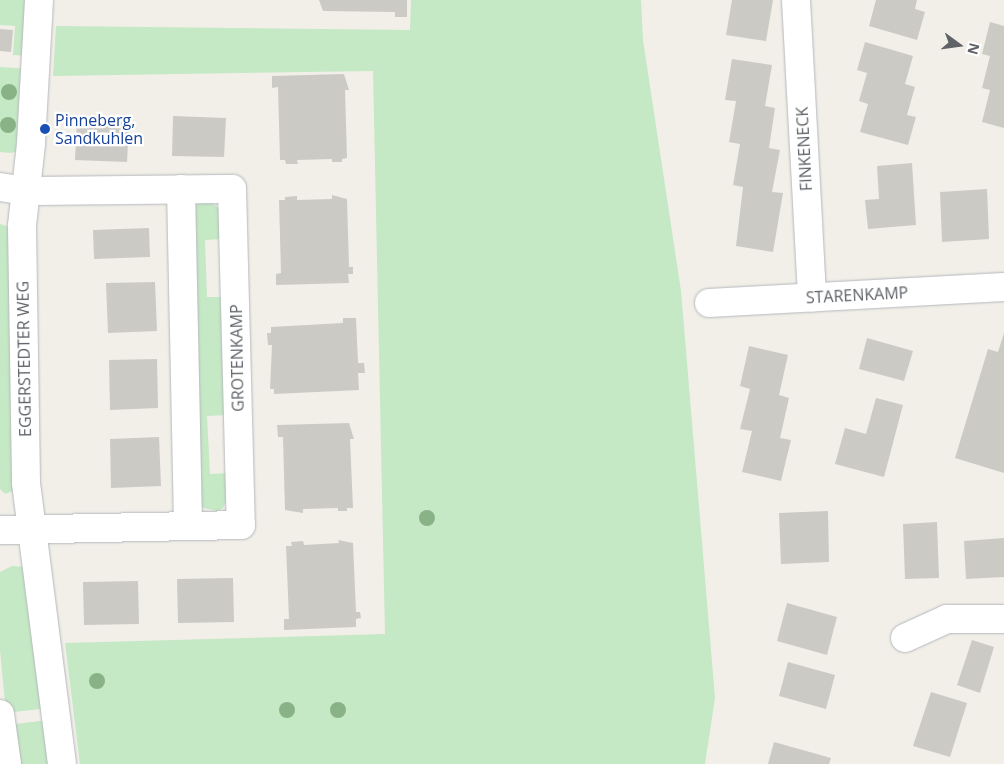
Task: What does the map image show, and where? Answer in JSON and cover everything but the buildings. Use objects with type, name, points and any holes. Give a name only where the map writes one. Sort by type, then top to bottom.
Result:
[{"type":"street","name":"EGGERSTEDTER WEG","points":[[39,0],[31,144],[13,189],[22,226],[26,483],[62,764]]},
{"type":"street","name":"FINKENECK","points":[[796,0],[812,298]]},
{"type":"street","points":[[181,188],[188,525]]},
{"type":"street","name":"GROTENKAMP","points":[[13,189],[232,189],[241,525],[33,527]]},
{"type":"street","name":"STARENKAMP","points":[[709,303],[1004,287]]},
{"type":"street","points":[[0,530],[33,527]]},
{"type":"street","points":[[905,638],[947,619],[1004,619]]},
{"type":"street","points":[[0,714],[6,764]]},
{"type":"green space","points":[[0,0],[33,0],[29,56],[13,55],[15,26],[0,25]]},
{"type":"green space","points":[[411,0],[641,0],[643,40],[681,291],[715,698],[705,764],[80,764],[65,643],[385,634],[373,71],[53,76],[56,26],[410,30]]},
{"type":"green space","points":[[0,67],[30,69],[19,151],[11,153],[0,152]]},
{"type":"green space","points":[[211,201],[220,210],[222,239],[205,240],[207,297],[223,297],[225,415],[207,416],[210,474],[228,473],[227,499],[223,508],[217,511],[200,507],[194,205]]},
{"type":"green space","points":[[0,224],[13,228],[18,489],[5,494],[0,489]]},
{"type":"green space","points":[[12,566],[26,567],[48,708],[6,713],[0,650],[0,572]]},
{"type":"green space","points":[[49,720],[54,764],[12,764],[7,725]]},
{"type":"place","name":"Pinneberg, Sandkuhlen","points":[[45,129]]}]
